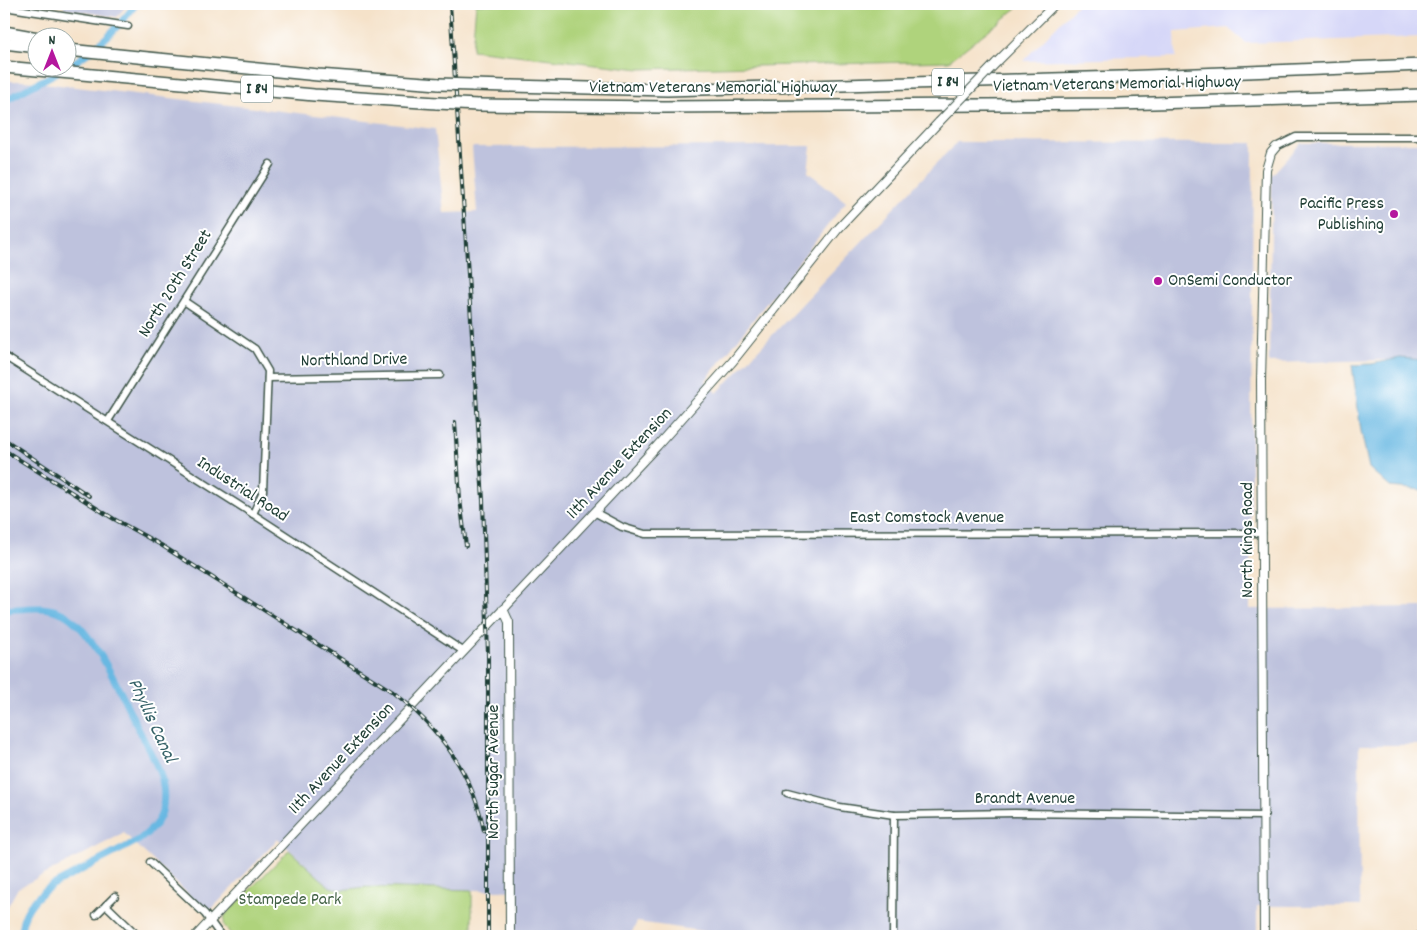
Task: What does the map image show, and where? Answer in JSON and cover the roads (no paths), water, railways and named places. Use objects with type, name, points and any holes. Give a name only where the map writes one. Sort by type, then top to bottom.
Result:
[{"type":"highway","points":[[4,32],[28,36]]},
{"type":"highway","points":[[4,43],[28,46]]},
{"type":"highway","points":[[78,47],[113,48],[208,65]]},
{"type":"highway","name":"I 84","points":[[78,48],[102,54],[208,65]]},
{"type":"highway","name":"Vietnam Veterans Memorial Highway","points":[[208,65],[439,84],[667,90],[1122,77],[1423,65]]},
{"type":"highway","name":"Vietnam Veterans Memorial Highway","points":[[4,68],[77,72],[314,95],[478,104],[664,107],[1119,104],[1423,94]]},
{"type":"street","name":"11th Avenue Extension","points":[[196,936],[503,609],[596,513],[718,379],[838,228],[1055,4]]},
{"type":"street","points":[[4,7],[128,26]]},
{"type":"street","points":[[1276,147],[1296,137],[1423,138]]},
{"type":"street","name":"North Kings Road","points":[[1264,936],[1265,816],[1261,381],[1263,233],[1266,170],[1271,153],[1276,147]]},
{"type":"street","name":"North 20th Street","points":[[108,421],[270,164]]},
{"type":"street","points":[[184,301],[255,349],[268,371],[263,491],[253,514]]},
{"type":"street","name":"Industrial Road","points":[[4,356],[253,514],[463,652]]},
{"type":"street","name":"Northland Drive","points":[[268,378],[440,375]]},
{"type":"street","name":"East Comstock Avenue","points":[[596,513],[627,529],[645,534],[1262,532]]},
{"type":"street","name":"North Sugar Avenue","points":[[503,609],[509,622],[510,936]]},
{"type":"street","name":"Brandt Avenue","points":[[787,794],[840,807],[894,815],[1024,813],[1265,816]]},
{"type":"street","points":[[893,936],[894,815]]},
{"type":"street","points":[[150,862],[205,914],[221,936]]},
{"type":"street","points":[[96,915],[114,896]]},
{"type":"street","points":[[106,905],[138,936]]},
{"type":"street","points":[[1418,936],[1423,936]]},
{"type":"water","points":[[1400,358],[1423,360],[1423,490],[1390,487],[1369,468],[1361,431],[1352,365],[1372,364]]},
{"type":"waterway","name":"Phyllis Canal","points":[[78,60],[105,39],[136,4]]},
{"type":"waterway","name":"Phyllis Canal","points":[[4,101],[47,78]]},
{"type":"waterway","name":"Phyllis Canal","points":[[4,610],[49,609],[64,614],[76,623],[87,635],[108,667],[152,756],[163,783],[162,812],[151,830],[139,840],[51,886],[29,907],[23,920],[21,936]]},
{"type":"railway","points":[[450,4],[483,500],[488,655],[488,936]]},
{"type":"railway","points":[[455,422],[460,499],[466,546]]},
{"type":"railway","points":[[4,439],[89,496]]},
{"type":"railway","points":[[4,450],[114,519],[161,545],[393,692],[425,721],[452,753],[472,790],[484,831]]},
{"type":"place","name":"Pacific Press Publishing","points":[[1394,214]]},
{"type":"place","name":"OnSemi Conductor","points":[[1158,281]]},
{"type":"park label","name":"Stampede Park","points":[[290,900]]}]
